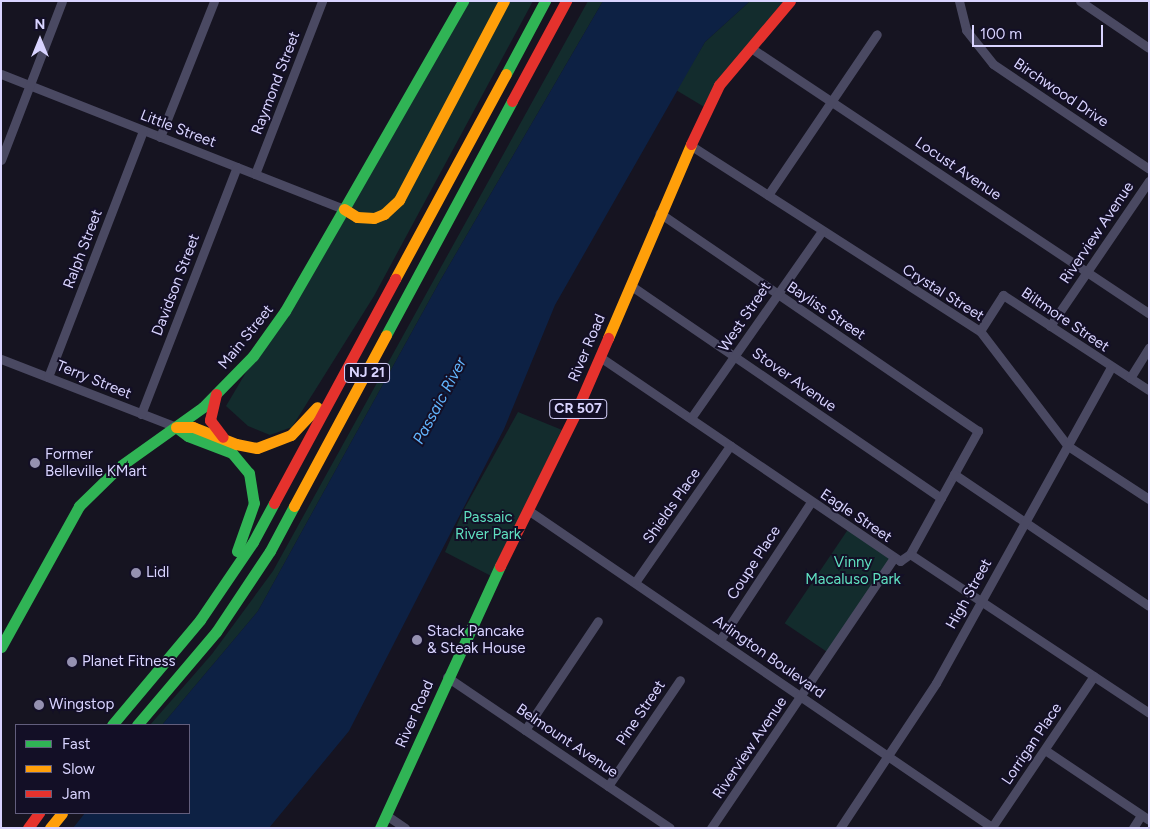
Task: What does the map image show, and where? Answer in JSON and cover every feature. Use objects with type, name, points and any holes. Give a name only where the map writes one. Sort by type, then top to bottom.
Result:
[{"type":"main road","name":"Main Street","points":[[1,647],[5,627],[66,526],[84,500],[118,466],[176,427],[216,394],[253,356],[280,319],[463,1]]},
{"type":"main road","points":[[344,209],[365,219],[374,218],[384,214],[398,200],[504,1]]},
{"type":"main road","name":"NJ 21","points":[[113,724],[219,595],[253,542],[545,1]]},
{"type":"main road","name":"NJ 21","points":[[138,724],[216,632],[270,551],[566,1]]},
{"type":"main road","name":"River Road","points":[[380,828],[448,677],[600,357],[660,213],[719,85],[790,1]]},
{"type":"main road","points":[[176,427],[193,427],[236,444],[257,448],[269,446],[291,435],[309,419],[411,250]]},
{"type":"main road","points":[[216,394],[210,412],[213,428],[236,444]]},
{"type":"main road","points":[[160,669],[238,549],[248,526],[254,503],[250,473],[239,458],[188,436],[176,427]]},
{"type":"main road","points":[[28,828],[38,814]]},
{"type":"main road","points":[[50,828],[61,814]]},
{"type":"street","points":[[1,160],[62,1]]},
{"type":"street","points":[[160,137],[214,1]]},
{"type":"street","name":"Raymond Street","points":[[255,174],[322,1]]},
{"type":"street","name":"Birchwood Drive","points":[[959,1],[966,30],[993,64],[1149,169]]},
{"type":"street","points":[[1080,1],[1149,48]]},
{"type":"street","points":[[768,195],[877,34]]},
{"type":"street","name":"Locust Avenue","points":[[751,48],[1149,313]]},
{"type":"street","name":"Little Street","points":[[1,74],[344,209]]},
{"type":"street","name":"Ralph Street","points":[[48,377],[143,130]]},
{"type":"street","name":"Crystal Street","points":[[690,145],[768,195],[821,232],[980,331],[1068,446],[1149,500]]},
{"type":"street","name":"Davidson Street","points":[[141,414],[237,167]]},
{"type":"street","name":"Riverview Avenue","points":[[1050,326],[1149,181]]},
{"type":"street","name":"Bayliss Street","points":[[660,213],[978,431],[954,474]]},
{"type":"street","name":"West Street","points":[[692,418],[821,232]]},
{"type":"street","name":"Stover Avenue","points":[[630,284],[941,498]]},
{"type":"street","name":"Biltmore Street","points":[[980,331],[1003,295],[1149,390]]},
{"type":"street","points":[[1130,378],[1149,348]]},
{"type":"street","name":"Eagle Street","points":[[600,357],[692,418],[894,558],[906,560],[910,554]]},
{"type":"street","name":"Terry Street","points":[[1,359],[176,427]]},
{"type":"street","name":"High Street","points":[[840,828],[936,682],[980,600],[1025,524],[1112,367]]},
{"type":"street","name":"Shields Place","points":[[636,581],[730,446]]},
{"type":"street","points":[[1149,606],[1025,524],[954,474],[910,554],[1149,713]]},
{"type":"street","name":"Coupe Place","points":[[720,640],[811,502]]},
{"type":"street","name":"Arlington Boulevard","points":[[528,510],[636,581],[992,827]]},
{"type":"street","name":"Riverview Avenue","points":[[711,828],[894,558]]},
{"type":"street","points":[[525,730],[598,621]]},
{"type":"street","name":"Lorrigan Place","points":[[992,827],[1094,676]]},
{"type":"street","name":"Belmount Avenue","points":[[448,677],[670,828]]},
{"type":"street","name":"Pine Street","points":[[608,786],[680,680]]},
{"type":"street","points":[[1045,750],[1145,817],[1133,828]]},
{"type":"street","points":[[386,815],[405,828]]},
{"type":"green space","points":[[467,1],[533,1],[374,296],[292,427],[270,435],[248,426],[226,406]]},
{"type":"green space","points":[[588,1],[603,1],[440,281],[258,611],[163,724],[151,724],[212,654],[273,571]]},
{"type":"green space","points":[[750,1],[790,1],[706,108],[676,90],[705,42]]},
{"type":"green space","name":"Passaic River Park","points":[[518,412],[567,432],[495,578],[445,552],[463,511]]},
{"type":"green space","name":"Vinny Macaluso Park","points":[[849,528],[894,558],[829,654],[785,623]]},
{"type":"water","name":"Passaic River","points":[[603,1],[750,1],[705,42],[555,305],[504,429],[349,731],[269,828],[73,828],[84,814],[190,814],[190,724],[163,724],[258,611],[440,281]]},
{"type":"traffic: fast","points":[[344,209],[463,1]]},
{"type":"traffic: fast","points":[[506,74],[545,1]]},
{"type":"traffic: fast","points":[[386,335],[512,101]]},
{"type":"traffic: fast","points":[[1,647],[79,506],[119,467],[203,407],[253,356],[285,311],[344,209]]},
{"type":"traffic: fast","points":[[176,427],[188,436],[232,453],[249,473],[254,503],[237,551]]},
{"type":"traffic: fast","points":[[113,724],[200,620],[253,542],[274,503]]},
{"type":"traffic: fast","points":[[138,724],[216,632],[270,551],[294,506]]},
{"type":"traffic: fast","points":[[380,828],[500,566]]},
{"type":"traffic: slow","points":[[344,209],[357,217],[374,218],[384,214],[399,200],[504,1]]},
{"type":"traffic: slow","points":[[395,279],[506,74]]},
{"type":"traffic: slow","points":[[608,338],[691,144]]},
{"type":"traffic: slow","points":[[294,506],[386,335]]},
{"type":"traffic: slow","points":[[176,427],[193,427],[236,444],[257,448],[291,435],[317,407]]},
{"type":"traffic: slow","points":[[50,828],[61,814]]},
{"type":"traffic: jam","points":[[512,101],[566,1]]},
{"type":"traffic: jam","points":[[691,144],[719,85],[790,1]]},
{"type":"traffic: jam","points":[[274,503],[395,279]]},
{"type":"traffic: jam","points":[[500,566],[575,414],[608,338]]},
{"type":"traffic: jam","points":[[216,394],[210,420],[223,437]]},
{"type":"traffic: jam","points":[[28,828],[38,814]]},
{"type":"place","name":"Former Belleville KMart","points":[[35,463]]},
{"type":"place","name":"Lidl","points":[[136,573]]},
{"type":"place","name":"Stack Pancake & Steak House","points":[[417,640]]},
{"type":"place","name":"Planet Fitness","points":[[72,662]]},
{"type":"place","name":"Wingstop","points":[[39,705]]}]
